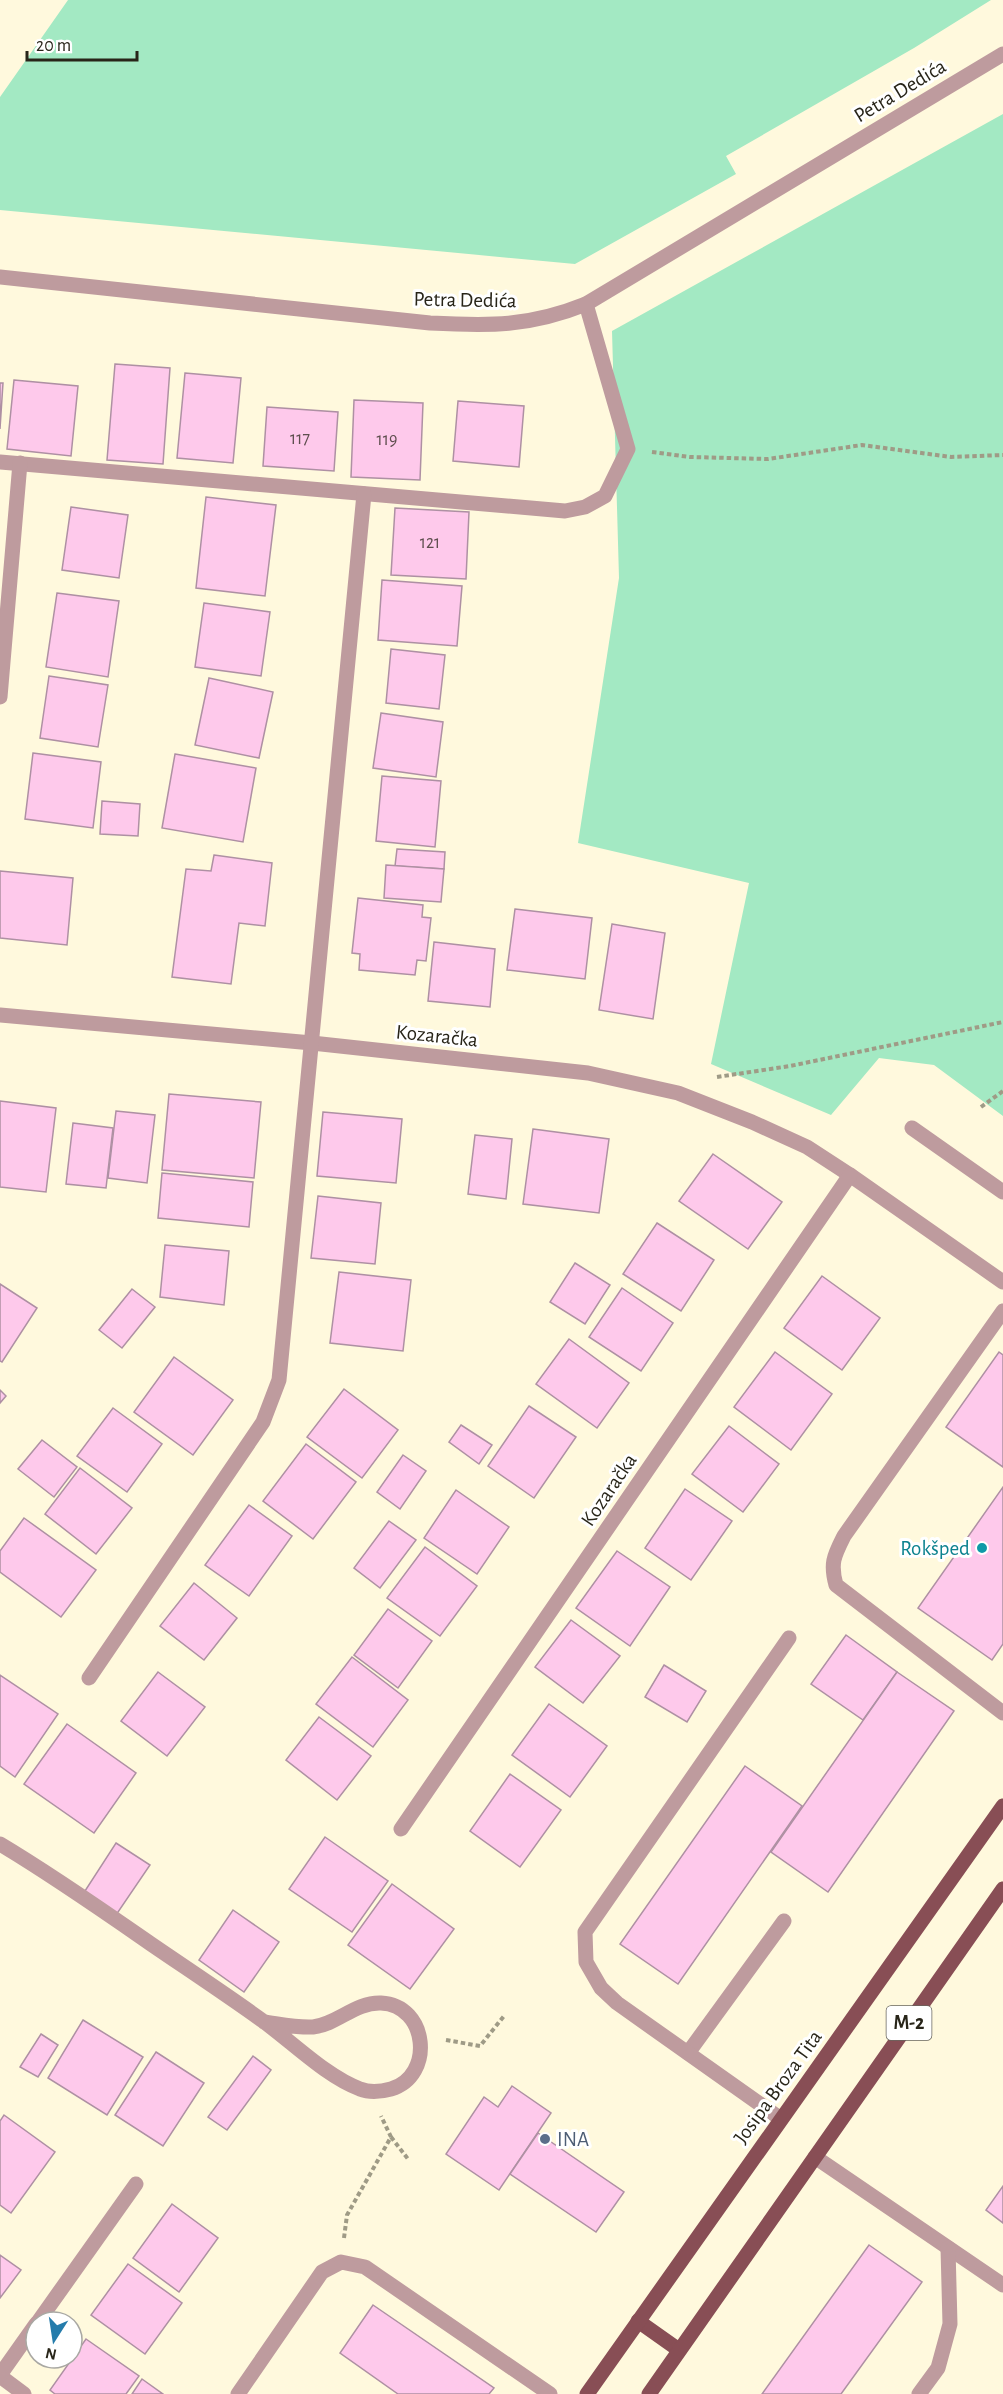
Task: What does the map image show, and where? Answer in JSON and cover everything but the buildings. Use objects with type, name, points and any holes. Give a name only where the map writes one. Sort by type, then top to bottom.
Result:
[{"type":"main road","name":"Josipa Broza Tita","points":[[587,2394],[1003,1806]]},
{"type":"main road","name":"M-2","points":[[649,2394],[1003,1889]]},
{"type":"main road","points":[[638,2321],[680,2350]]},
{"type":"street","name":"Petra Dedića","points":[[0,277],[430,323],[481,326],[542,320],[586,304],[1003,54]]},
{"type":"street","points":[[0,462],[564,511],[585,507],[605,496],[628,449],[586,304]]},
{"type":"street","points":[[0,697],[20,463]]},
{"type":"street","points":[[89,1678],[253,1438],[272,1402],[279,1380],[364,494]]},
{"type":"street","name":"Kozaračka","points":[[0,1015],[312,1043],[588,1074],[678,1093],[752,1122],[807,1147],[1003,1282]]},
{"type":"street","points":[[912,1128],[1003,1192]]},
{"type":"street","name":"Kozaračka","points":[[401,1829],[850,1175]]},
{"type":"street","points":[[1003,1311],[844,1536],[832,1569],[836,1585],[1003,1713]]},
{"type":"street","points":[[781,2119],[617,2003],[601,1988],[586,1962],[585,1932],[789,1638]]},
{"type":"street","points":[[0,1844],[33,1863],[264,2022],[345,2082],[369,2092],[381,2092],[399,2087],[415,2071],[420,2060],[422,2045],[411,2018],[399,2008],[384,2003],[359,2006],[330,2022],[314,2027],[264,2022]]},
{"type":"street","points":[[688,2054],[784,1921]]},
{"type":"street","points":[[815,2157],[1003,2285]]},
{"type":"street","points":[[46,2310],[136,2184]]},
{"type":"street","points":[[919,2394],[938,2367],[950,2324],[948,2248]]},
{"type":"street","points":[[238,2394],[322,2272],[341,2262],[365,2267],[550,2394]]},
{"type":"street","points":[[24,2342],[0,2376],[24,2394]]},
{"type":"path","points":[[628,449],[690,457],[768,459],[862,445],[951,457],[1003,455]]},
{"type":"path","points":[[717,1077],[790,1066],[1003,1022]]},
{"type":"path","points":[[981,1107],[1003,1091]]},
{"type":"path","points":[[419,2033],[480,2046],[504,2016]]},
{"type":"path","points":[[369,2092],[391,2137],[408,2159]]},
{"type":"path","points":[[341,2262],[347,2215],[391,2137]]},
{"type":"green space","points":[[68,0],[991,0],[914,48],[726,156],[736,174],[575,264],[0,210],[0,97]]},
{"type":"green space","points":[[1003,114],[1003,1116],[934,1065],[879,1058],[831,1115],[711,1064],[749,883],[578,843],[619,578],[612,331]]},
{"type":"place","name":"Rokšped","points":[[982,1548]]},
{"type":"place","name":"INA","points":[[545,2139]]}]
